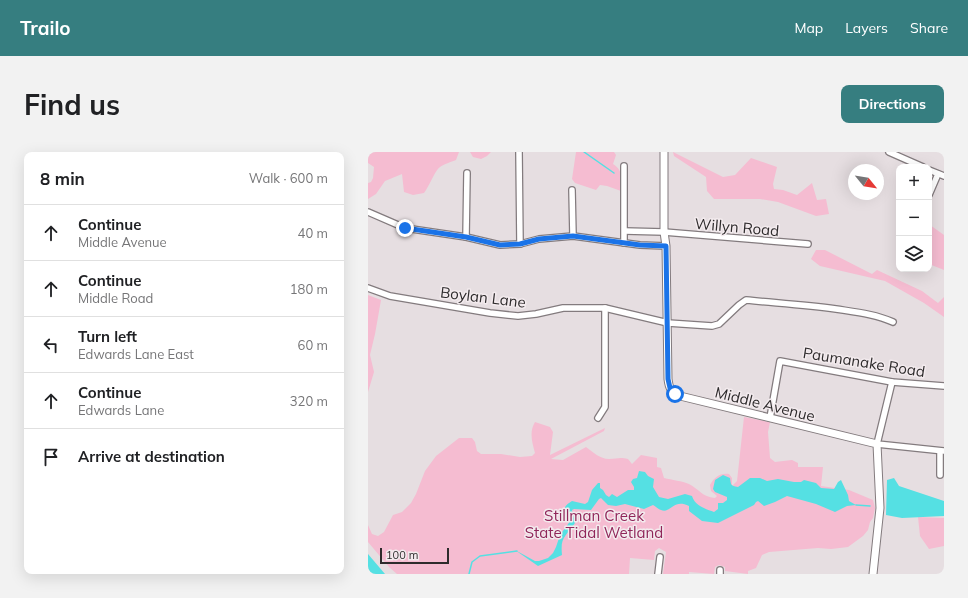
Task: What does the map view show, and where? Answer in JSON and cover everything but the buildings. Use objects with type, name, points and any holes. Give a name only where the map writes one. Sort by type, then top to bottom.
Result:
[{"type":"main road","name":"Middle Avenue","points":[[664,152],[664,232],[666,246],[668,368],[670,388],[675,394],[680,396],[876,444]]},
{"type":"main road","points":[[873,574],[880,508],[876,444]]},
{"type":"street","points":[[519,152],[520,244]]},
{"type":"street","points":[[888,152],[915,164]]},
{"type":"street","points":[[624,166],[624,243]]},
{"type":"street","points":[[466,237],[467,173]]},
{"type":"street","points":[[932,190],[941,175]]},
{"type":"street","points":[[572,190],[573,236]]},
{"type":"street","points":[[368,212],[405,228],[466,237],[500,245],[520,244],[539,239],[573,236],[640,245],[666,246]]},
{"type":"street","name":"Willyn Road","points":[[625,231],[664,232],[808,244]]},
{"type":"street","name":"Boylan Lane","points":[[368,288],[390,296],[516,316],[536,314],[563,308],[605,308],[668,322],[712,326],[719,324],[746,300],[854,311],[876,315],[893,322]]},
{"type":"street","points":[[598,418],[605,407],[605,308]]},
{"type":"street","name":"Paumanake Road","points":[[770,418],[780,361],[892,382],[944,386]]},
{"type":"street","points":[[892,382],[876,444],[942,451],[940,475]]},
{"type":"street","points":[[658,574],[660,557]]},
{"type":"green space","points":[[368,152],[459,152],[456,160],[443,165],[438,169],[424,193],[413,195],[404,192],[402,174],[385,181],[376,194],[368,199],[368,183],[371,182],[373,178],[374,167],[368,163]]},
{"type":"green space","points":[[470,152],[491,152],[481,159],[473,157]]},
{"type":"green space","points":[[576,152],[614,152],[616,155],[613,164],[619,169],[620,172],[621,191],[600,185],[596,190],[575,183],[572,179]]},
{"type":"green space","points":[[673,152],[723,177],[735,175],[751,158],[777,167],[773,184],[774,189],[783,190],[797,195],[812,183],[817,200],[826,199],[829,214],[816,216],[778,202],[760,199],[714,199],[707,191],[706,177],[674,156]]},
{"type":"green space","points":[[932,226],[944,235],[944,270],[932,265]]},
{"type":"green space","points":[[816,250],[825,250],[872,274],[877,270],[922,291],[938,303],[944,297],[944,317],[924,303],[885,281],[820,266],[811,259]]},
{"type":"green space","points":[[368,295],[381,300],[370,355],[374,372],[368,392]]},
{"type":"green space","name":"Stillman Creek State Tidal Wetland","points":[[744,417],[770,422],[768,432],[770,458],[775,462],[792,460],[798,463],[798,467],[823,467],[821,486],[849,490],[873,500],[875,508],[873,518],[870,522],[868,530],[863,536],[848,547],[769,552],[762,555],[756,568],[748,571],[748,574],[725,571],[725,567],[719,565],[715,567],[714,574],[689,572],[689,574],[663,574],[666,552],[659,548],[655,551],[654,560],[630,558],[629,574],[397,574],[389,567],[368,542],[368,525],[372,534],[378,536],[384,532],[393,515],[402,512],[411,503],[425,471],[436,456],[459,438],[472,438],[475,442],[477,451],[481,454],[501,454],[520,457],[532,456],[535,453],[532,441],[532,430],[535,422],[550,427],[553,432],[550,455],[605,428],[604,431],[551,459],[563,460],[586,447],[603,458],[628,459],[632,464],[641,455],[657,458],[657,467],[661,468],[664,478],[689,484],[704,494],[715,498],[717,496],[711,491],[710,485],[718,476],[729,474],[732,478],[732,486],[737,481]]},
{"type":"green space","points":[[918,517],[944,518],[944,546],[929,549],[920,536]]},
{"type":"water","points":[[639,471],[645,472],[648,476],[654,479],[653,487],[659,497],[668,499],[685,494],[692,496],[701,507],[714,512],[718,509],[718,503],[723,503],[727,500],[727,497],[715,492],[713,489],[715,480],[723,475],[730,478],[732,485],[735,487],[738,487],[750,478],[760,478],[767,481],[778,479],[801,482],[804,480],[816,483],[821,488],[834,489],[841,480],[848,495],[849,501],[856,505],[847,506],[835,512],[816,504],[787,496],[764,506],[758,501],[754,505],[718,523],[702,521],[689,511],[689,506],[684,504],[676,505],[664,511],[653,505],[644,509],[625,504],[616,506],[608,505],[601,498],[591,510],[572,510],[575,523],[564,537],[562,544],[562,555],[538,566],[515,550],[535,561],[548,558],[553,553],[560,535],[571,520],[563,512],[567,504],[572,501],[585,504],[588,502],[592,490],[598,483],[600,483],[600,488],[609,497],[612,494],[617,497],[628,490],[634,490],[631,482],[633,479],[637,478]]},
{"type":"water","points":[[894,478],[899,486],[944,501],[944,516],[902,518],[886,515],[887,480]]},
{"type":"water","points":[[368,554],[385,574],[368,574]]},
{"type":"waterway","points":[[584,152],[614,173]]},
{"type":"waterway","points":[[856,505],[870,506]]},
{"type":"waterway","points":[[469,574],[472,562],[480,556],[517,551]]},
{"type":"route","points":[[405,228],[466,237],[500,245],[520,244],[533,242],[539,239],[573,236],[640,245],[666,246],[668,379],[670,388],[675,394]]}]
